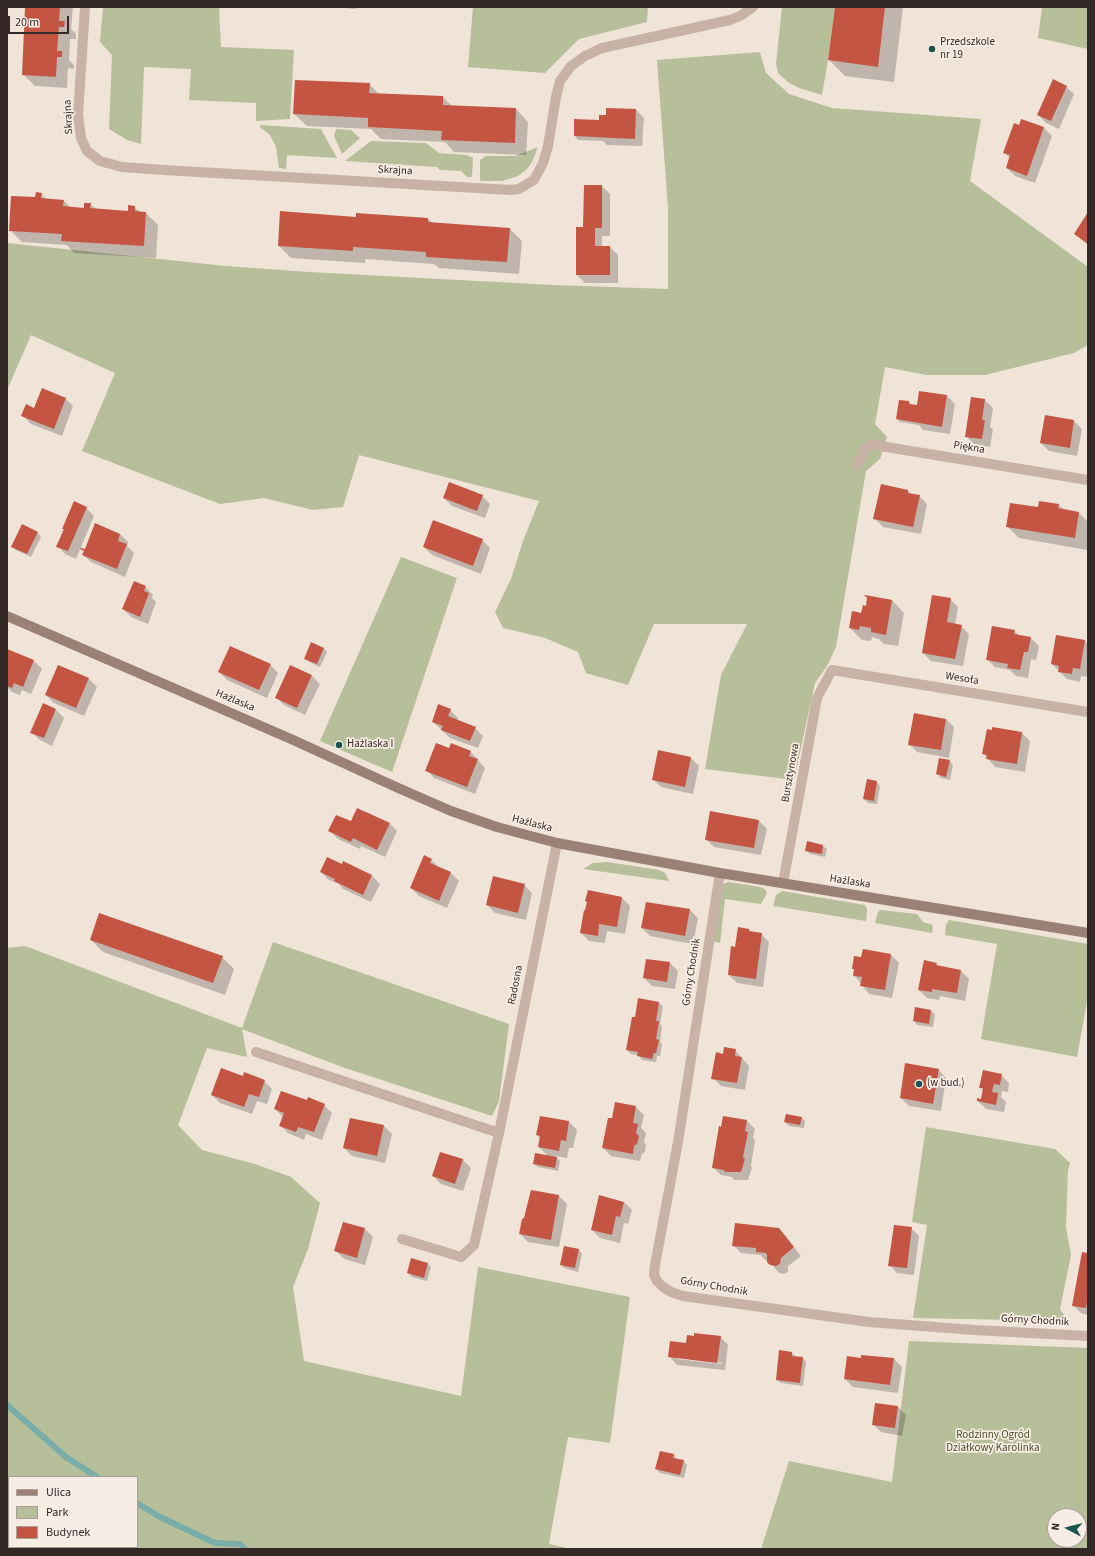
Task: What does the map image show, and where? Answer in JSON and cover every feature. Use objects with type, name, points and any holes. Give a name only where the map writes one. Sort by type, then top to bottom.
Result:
[{"type":"street","name":"Skrajna","points":[[85,7],[78,115],[81,138],[87,151],[100,161],[122,167],[164,170],[511,190],[519,189],[534,180],[541,168],[548,146],[560,81],[571,66],[585,56],[602,48],[730,20],[742,15],[753,7]]},
{"type":"street","name":"Piękna","points":[[858,465],[864,448],[874,445],[1088,480]]},
{"type":"street","name":"Hażlaska","points":[[7,616],[284,736],[396,787],[497,828],[557,843],[720,873],[1088,933]]},
{"type":"street","name":"Wesoła","points":[[832,670],[1088,712]]},
{"type":"street","name":"Bursztynowa","points":[[783,883],[817,698],[832,670]]},
{"type":"street","name":"Radosna","points":[[402,1239],[461,1257],[474,1245],[499,1133],[557,843]]},
{"type":"street","name":"Górny Chodnik","points":[[720,873],[678,1142],[655,1265],[654,1275],[657,1282],[671,1292],[683,1296],[869,1322],[974,1330],[1088,1336]]},
{"type":"street","points":[[256,1052],[499,1133]]},
{"type":"green space","points":[[103,7],[219,7],[221,47],[294,50],[290,119],[256,121],[256,103],[189,100],[191,69],[144,67],[141,144],[127,140],[109,129],[112,55],[100,42]]},
{"type":"green space","points":[[473,7],[648,7],[647,22],[579,39],[545,73],[468,67]]},
{"type":"green space","points":[[782,7],[835,7],[822,95],[799,88],[788,82],[778,73],[776,64]]},
{"type":"green space","points":[[1042,7],[1088,7],[1088,49],[1038,38]]},
{"type":"green space","points":[[760,52],[766,73],[789,94],[832,108],[981,119],[970,181],[1088,267],[1088,345],[1074,353],[985,375],[927,375],[885,367],[875,424],[887,437],[880,459],[866,471],[836,647],[827,666],[815,683],[794,780],[705,769],[721,675],[747,624],[654,624],[628,685],[586,673],[578,652],[545,638],[503,628],[495,612],[511,579],[523,541],[539,501],[359,455],[343,507],[313,510],[264,498],[220,504],[82,451],[115,373],[31,335],[7,390],[7,243],[226,266],[309,272],[553,285],[668,289],[668,208],[657,60]]},
{"type":"green space","points":[[260,125],[321,129],[337,158],[287,155],[286,169],[279,168],[276,147],[270,135],[260,127]]},
{"type":"green space","points":[[336,129],[351,130],[360,138],[342,154],[334,136]]},
{"type":"green space","points":[[371,141],[426,143],[439,153],[467,155],[473,158],[472,177],[467,177],[461,171],[440,170],[437,167],[345,161]]},
{"type":"green space","points":[[538,147],[532,162],[527,169],[518,176],[502,181],[480,181],[480,160],[486,156],[515,156]]},
{"type":"green space","points":[[401,557],[457,578],[392,772],[320,741]]},
{"type":"green space","points":[[607,862],[659,870],[665,873],[669,881],[583,869],[593,863]]},
{"type":"green space","points":[[729,882],[760,887],[765,889],[767,893],[761,904],[725,899],[720,943],[713,941],[721,889],[723,884]]},
{"type":"green space","points":[[782,891],[865,905],[867,909],[866,921],[773,906],[776,895]]},
{"type":"green space","points":[[881,910],[917,914],[923,922],[933,926],[932,933],[875,923],[877,915]]},
{"type":"green space","points":[[949,920],[1088,944],[1088,996],[1077,1057],[981,1039],[997,944],[945,935],[946,925]]},
{"type":"green space","points":[[273,942],[509,1024],[499,1101],[492,1116],[342,1067],[242,1029],[247,1057],[207,1048],[178,1125],[202,1150],[255,1164],[291,1177],[320,1203],[308,1249],[293,1287],[304,1361],[461,1396],[478,1267],[630,1297],[610,1443],[568,1437],[549,1544],[571,1549],[7,1549],[7,948],[25,946],[242,1028]]},
{"type":"green space","points":[[926,1127],[1055,1149],[1070,1163],[1068,1171],[1066,1227],[1071,1255],[1060,1309],[1068,1321],[913,1318],[927,1225],[912,1222]]},
{"type":"green space","name":"Rodzinny Ogród Działkowy Karolinka","points":[[909,1341],[1088,1348],[1088,1549],[761,1549],[789,1461],[892,1482]]},
{"type":"building","points":[[25,7],[60,7],[59,21],[65,21],[64,27],[59,27],[57,51],[62,51],[62,57],[57,57],[56,77],[22,75]]},
{"type":"building","points":[[835,7],[885,7],[878,67],[828,60]]},
{"type":"building","points":[[1053,79],[1067,86],[1051,121],[1037,115]]},
{"type":"building","points":[[295,80],[370,83],[369,93],[443,96],[443,105],[516,108],[515,143],[441,140],[442,131],[368,127],[368,118],[293,114]]},
{"type":"building","points":[[606,108],[636,109],[635,139],[574,136],[574,119],[599,120],[599,115],[606,115]]},
{"type":"building","points":[[1021,119],[1044,127],[1027,176],[1006,168],[1010,155],[1003,153],[1014,123],[1019,125]]},
{"type":"building","points":[[584,185],[602,185],[602,228],[595,228],[595,246],[610,246],[610,275],[576,275],[576,227],[583,227]]},
{"type":"building","points":[[36,192],[42,193],[41,198],[64,200],[63,206],[84,208],[84,203],[91,203],[90,208],[128,211],[128,205],[135,206],[135,211],[146,212],[144,246],[61,241],[62,234],[9,231],[11,196],[35,197]]},
{"type":"building","points":[[280,211],[356,217],[356,213],[428,218],[428,222],[510,228],[507,262],[426,257],[426,252],[353,247],[353,251],[278,246]]},
{"type":"building","points":[[1088,212],[1088,244],[1074,234]]},
{"type":"building","points":[[42,388],[66,398],[54,429],[21,416],[26,404],[34,408]]},
{"type":"building","points":[[919,391],[947,395],[942,427],[896,419],[899,400],[909,401],[909,404],[917,405]]},
{"type":"building","points":[[971,397],[985,399],[982,420],[985,420],[982,439],[965,437]]},
{"type":"building","points":[[1045,415],[1074,420],[1070,448],[1040,443]]},
{"type":"building","points":[[449,482],[483,495],[477,511],[443,498]]},
{"type":"building","points":[[881,484],[908,490],[908,493],[920,495],[913,527],[873,519]]},
{"type":"building","points":[[74,501],[87,507],[68,551],[56,547]]},
{"type":"building","points":[[1039,501],[1059,504],[1058,508],[1079,512],[1075,538],[1006,527],[1010,503],[1038,507]]},
{"type":"building","points":[[433,520],[483,539],[473,566],[423,547]]},
{"type":"building","points":[[95,523],[120,534],[118,541],[127,544],[117,569],[82,555],[84,551],[80,548],[85,549]]},
{"type":"building","points":[[22,524],[38,532],[27,554],[11,547]]},
{"type":"building","points":[[134,581],[146,586],[144,591],[149,593],[140,617],[122,609]]},
{"type":"building","points":[[932,595],[951,598],[947,622],[962,625],[955,659],[922,653]]},
{"type":"building","points":[[864,596],[892,600],[886,635],[871,632],[871,628],[860,626],[859,630],[849,628],[852,611],[861,613],[863,605],[866,606],[867,597]]},
{"type":"building","points":[[992,626],[1015,630],[1014,634],[1031,637],[1028,652],[1024,652],[1020,670],[1007,668],[1008,664],[986,660]]},
{"type":"building","points":[[1056,635],[1085,640],[1080,669],[1073,668],[1072,674],[1058,672],[1059,666],[1051,664]]},
{"type":"building","points":[[311,642],[324,648],[317,664],[304,659]]},
{"type":"building","points":[[230,646],[271,664],[259,690],[218,672]]},
{"type":"building","points":[[7,649],[34,660],[23,687],[14,683],[12,688],[7,686]]},
{"type":"building","points":[[58,665],[89,678],[76,708],[45,695]]},
{"type":"building","points":[[290,665],[312,675],[297,708],[275,698]]},
{"type":"building","points":[[43,703],[56,709],[44,738],[30,733]]},
{"type":"building","points":[[438,704],[451,709],[448,716],[476,727],[470,741],[441,730],[443,726],[432,722]]},
{"type":"building","points":[[914,713],[946,719],[941,750],[908,745]]},
{"type":"building","points":[[992,727],[1022,732],[1017,764],[986,759],[987,755],[982,754],[987,729],[992,730]]},
{"type":"building","points":[[436,743],[449,748],[451,743],[471,751],[469,756],[478,759],[467,787],[425,771]]},
{"type":"building","points":[[658,750],[691,757],[685,787],[652,780]]},
{"type":"building","points":[[939,758],[950,760],[946,777],[936,774]]},
{"type":"building","points":[[867,779],[877,781],[874,801],[863,799]]},
{"type":"building","points":[[357,808],[390,823],[377,850],[353,838],[351,842],[328,831],[336,815],[351,821]]},
{"type":"building","points":[[710,811],[759,820],[754,848],[705,840]]},
{"type":"building","points":[[807,841],[823,845],[822,854],[805,851]]},
{"type":"building","points":[[424,855],[432,859],[430,863],[451,872],[439,901],[410,888]]},
{"type":"building","points":[[327,857],[342,864],[343,861],[372,875],[363,895],[334,881],[335,879],[320,872]]},
{"type":"building","points":[[493,876],[525,884],[518,913],[486,905]]},
{"type":"building","points":[[588,890],[622,897],[617,927],[599,924],[598,936],[580,933],[587,902],[585,901]]},
{"type":"building","points":[[646,902],[690,909],[685,936],[641,928]]},
{"type":"building","points":[[99,913],[223,956],[213,983],[90,940]]},
{"type":"building","points":[[738,927],[749,929],[749,931],[762,933],[756,979],[728,975],[731,946],[735,947]]},
{"type":"building","points":[[863,949],[891,954],[885,990],[860,986],[862,977],[853,976],[854,969],[852,969],[854,956],[861,957]]},
{"type":"building","points":[[646,959],[670,962],[667,982],[643,978]]},
{"type":"building","points":[[924,960],[937,963],[936,965],[961,970],[957,993],[932,989],[932,992],[918,990]]},
{"type":"building","points":[[638,998],[659,1002],[656,1021],[659,1021],[656,1039],[659,1040],[656,1053],[654,1053],[652,1059],[637,1056],[638,1052],[626,1050],[632,1017],[635,1017]]},
{"type":"building","points":[[915,1007],[931,1010],[929,1024],[913,1021]]},
{"type":"building","points":[[724,1047],[736,1049],[735,1056],[742,1057],[737,1083],[711,1079],[716,1052],[723,1054]]},
{"type":"building","name":"(w bud.)","points":[[905,1063],[939,1069],[933,1104],[900,1098]]},
{"type":"building","points":[[221,1068],[243,1076],[244,1072],[265,1080],[259,1097],[249,1094],[244,1107],[211,1095]]},
{"type":"building","points":[[983,1070],[1002,1074],[1000,1085],[994,1084],[992,1092],[998,1093],[996,1105],[977,1101],[977,1098],[981,1099],[983,1088],[979,1088]]},
{"type":"building","points":[[281,1091],[307,1100],[308,1097],[325,1104],[314,1132],[298,1127],[296,1132],[279,1126],[284,1113],[274,1109]]},
{"type":"building","points":[[615,1102],[636,1106],[633,1123],[638,1124],[636,1133],[639,1136],[637,1144],[634,1146],[633,1154],[602,1148],[608,1118],[612,1118]]},
{"type":"building","points":[[786,1114],[802,1117],[800,1125],[784,1122]]},
{"type":"building","points":[[540,1116],[569,1121],[566,1141],[561,1140],[559,1151],[538,1147],[540,1136],[536,1135]]},
{"type":"building","points":[[723,1116],[747,1120],[745,1131],[748,1132],[743,1157],[745,1159],[741,1172],[725,1172],[724,1170],[712,1168],[719,1126],[721,1127]]},
{"type":"building","points":[[350,1118],[384,1125],[377,1156],[343,1148]]},
{"type":"building","points":[[440,1152],[463,1159],[455,1184],[432,1176]]},
{"type":"building","points":[[535,1153],[557,1157],[555,1168],[533,1164]]},
{"type":"building","points":[[531,1190],[559,1195],[551,1240],[519,1234]]},
{"type":"building","points":[[599,1195],[624,1202],[620,1217],[616,1216],[612,1235],[591,1230]]},
{"type":"building","points":[[343,1222],[365,1228],[357,1258],[334,1251]]},
{"type":"building","points":[[735,1223],[779,1228],[794,1247],[781,1258],[780,1264],[776,1266],[770,1265],[767,1262],[766,1253],[756,1252],[756,1248],[732,1246]]},
{"type":"building","points":[[894,1225],[912,1227],[907,1268],[888,1266]]},
{"type":"building","points":[[564,1246],[579,1249],[575,1268],[560,1265]]},
{"type":"building","points":[[1082,1252],[1088,1253],[1088,1296],[1086,1308],[1072,1306]]},
{"type":"building","points":[[411,1258],[428,1263],[424,1278],[407,1273]]},
{"type":"building","points":[[694,1333],[721,1336],[717,1363],[668,1357],[670,1341],[686,1343],[687,1335],[694,1336]]},
{"type":"building","points":[[779,1350],[792,1352],[792,1356],[803,1357],[800,1383],[776,1380]]},
{"type":"building","points":[[861,1355],[894,1358],[890,1385],[844,1379],[847,1356],[861,1358]]},
{"type":"building","points":[[875,1403],[898,1406],[895,1428],[872,1425]]},
{"type":"building","points":[[660,1451],[674,1454],[673,1458],[684,1460],[680,1475],[655,1469]]},
{"type":"waterway","points":[[7,1405],[66,1457],[95,1476]]},
{"type":"waterway","points":[[138,1504],[160,1517],[215,1543],[240,1544],[245,1549]]},
{"type":"place","name":"Przedszkole nr 19","points":[[932,49]]},
{"type":"place","name":"Hażlaska I","points":[[339,745]]},
{"type":"place","name":"(w bud.)","points":[[919,1084]]}]
